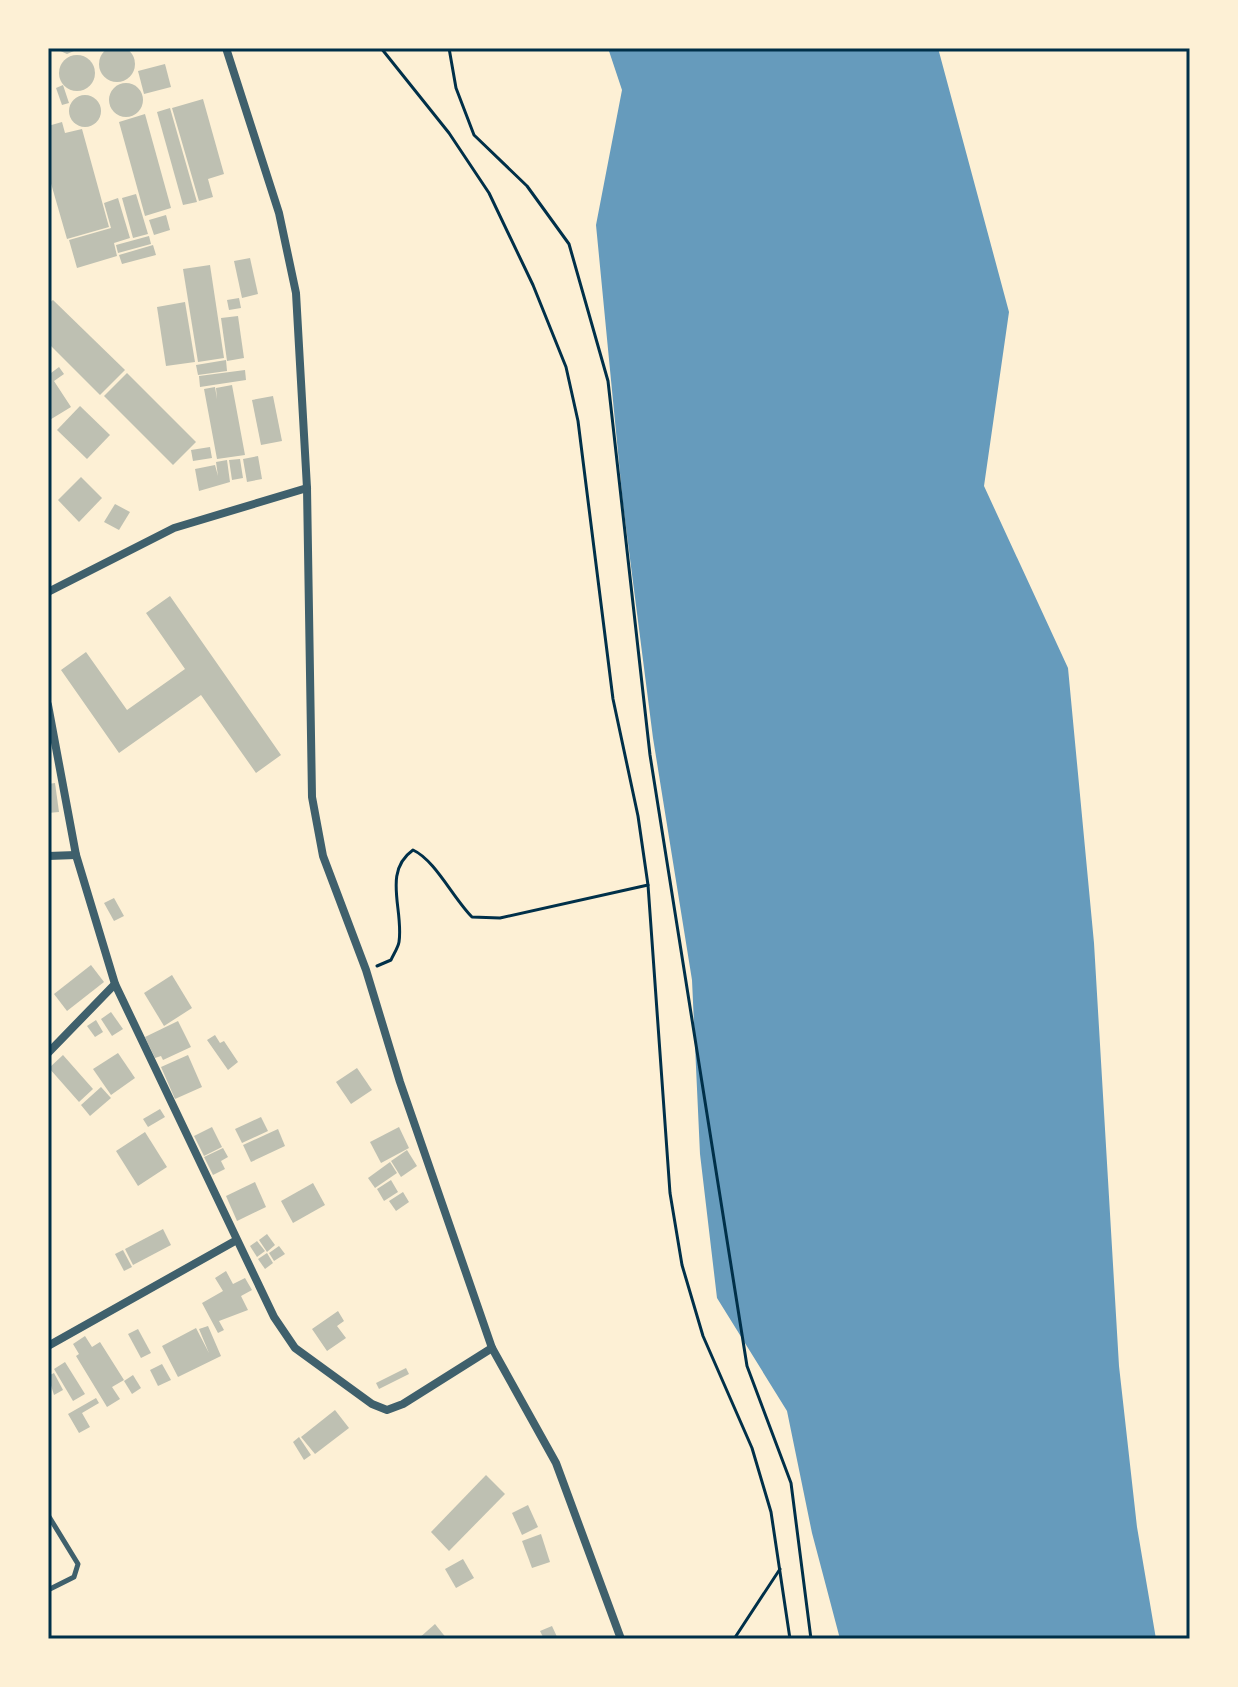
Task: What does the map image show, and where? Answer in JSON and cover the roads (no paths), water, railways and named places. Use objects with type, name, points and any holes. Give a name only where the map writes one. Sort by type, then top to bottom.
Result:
[{"type":"street","points":[[226,48],[279,213],[296,293],[307,488],[312,797],[323,856],[366,970],[400,1082],[492,1348],[556,1463],[621,1639]]},
{"type":"street","points":[[48,592],[174,528],[307,488]]},
{"type":"street","points":[[48,705],[76,855],[115,984],[235,1241],[274,1317],[295,1348],[372,1404],[387,1410],[403,1404],[492,1348]]},
{"type":"street","points":[[48,856],[76,855]]},
{"type":"street","points":[[48,1053],[115,984]]},
{"type":"street","points":[[48,1346],[235,1241]]},
{"type":"lane","points":[[48,1515],[78,1564],[74,1577],[48,1590]]},
{"type":"water","points":[[608,48],[938,48],[1009,312],[984,486],[1068,668],[1094,943],[1119,1366],[1137,1527],[1156,1639],[840,1639],[812,1533],[787,1411],[717,1298],[700,1154],[692,980],[653,738],[623,504],[596,225],[622,90]]}]
